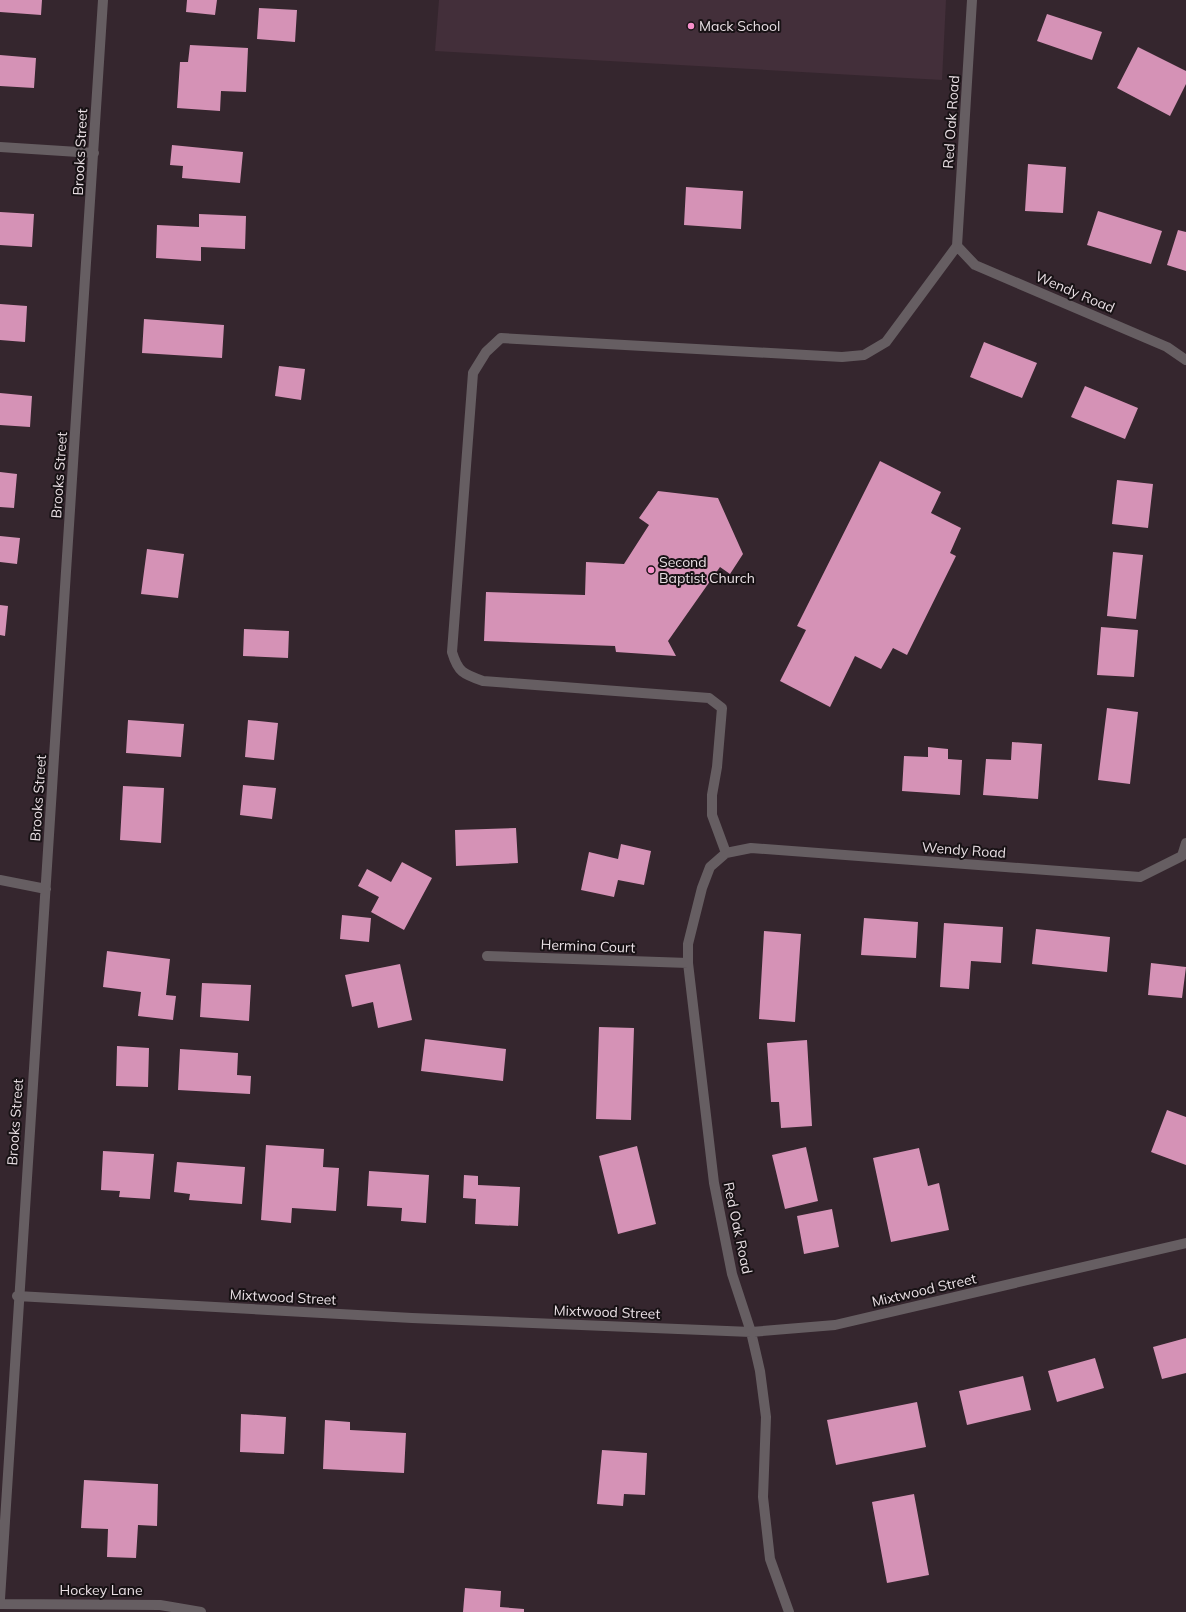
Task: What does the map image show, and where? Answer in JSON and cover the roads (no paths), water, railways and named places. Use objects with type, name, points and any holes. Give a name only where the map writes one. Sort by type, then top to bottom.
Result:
[{"type":"street","name":"Brooks Street","points":[[0,1599],[17,1296],[46,889],[103,0]]},
{"type":"street","name":"Red Oak Road","points":[[957,246],[972,0]]},
{"type":"street","points":[[0,147],[94,153]]},
{"type":"street","points":[[726,853],[712,815],[712,795],[717,768],[722,708],[709,698],[483,681],[469,676],[456,667],[452,652],[473,373],[486,352],[501,338],[842,357],[864,355],[886,342],[957,246]]},
{"type":"street","name":"Wendy Road","points":[[957,246],[975,265],[1167,347],[1186,360]]},
{"type":"street","name":"Wendy Road","points":[[726,853],[751,848],[1140,877],[1182,856],[1186,843]]},
{"type":"street","name":"Red Oak Road","points":[[726,853],[710,867],[702,888],[688,944],[688,963],[714,1183],[732,1274],[751,1332],[760,1371],[766,1417],[763,1497],[770,1559],[789,1612]]},
{"type":"street","points":[[0,880],[46,889]]},
{"type":"street","name":"Hermina Court","points":[[488,956],[688,963]]},
{"type":"street","name":"Mixtwood Street","points":[[17,1296],[420,1318],[751,1332],[835,1325],[1186,1243]]},
{"type":"street","name":"Hockey Lane","points":[[0,1604],[160,1604],[201,1612]]},
{"type":"place","name":"Mack School","points":[[691,26]]},
{"type":"place","name":"Second Baptist Church","points":[[651,570]]}]
